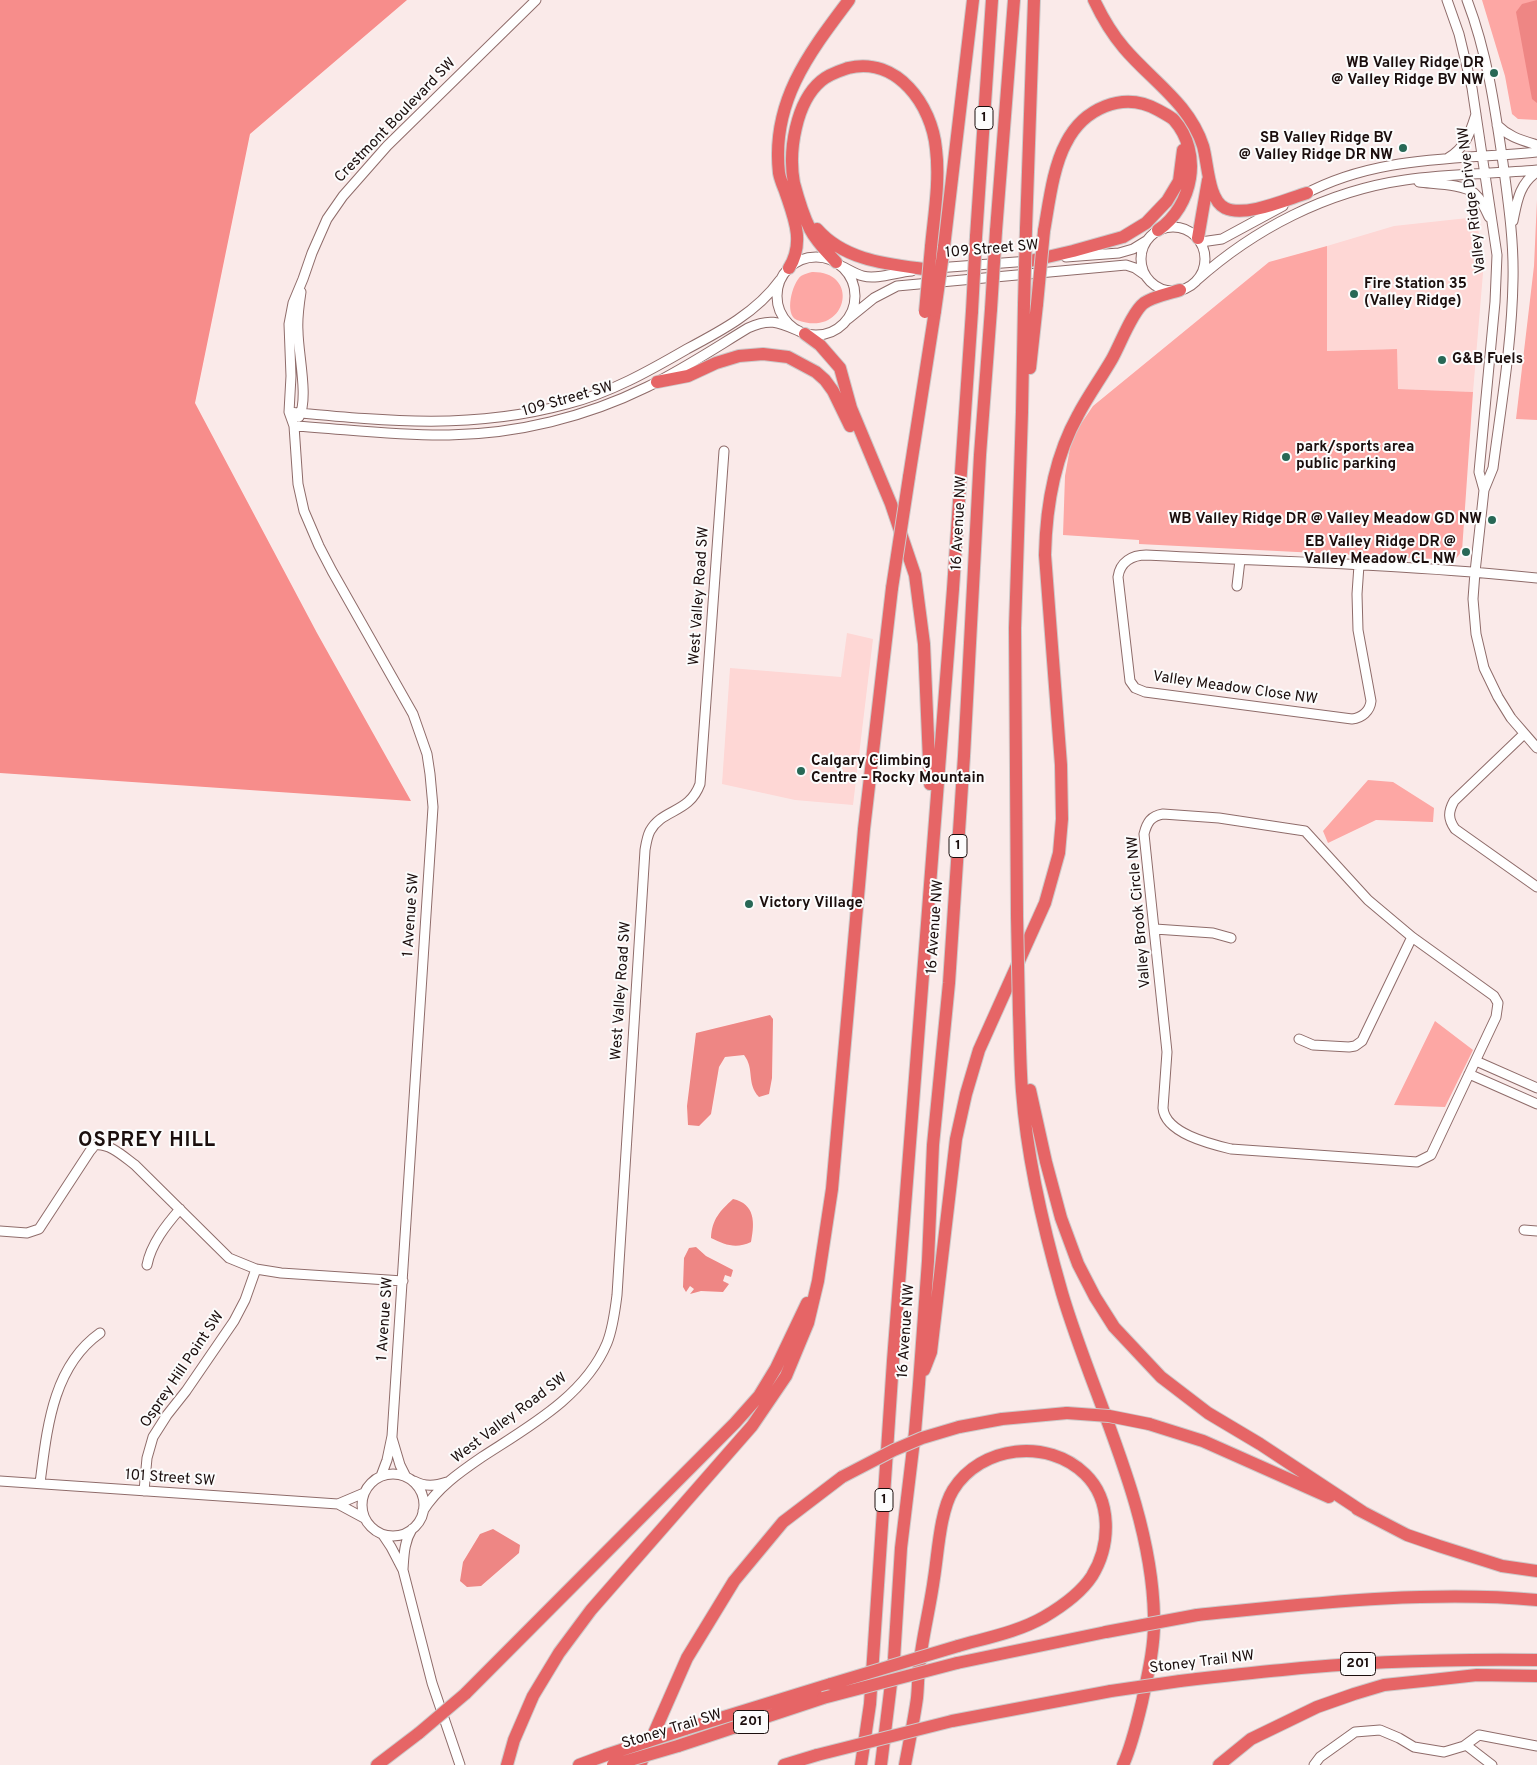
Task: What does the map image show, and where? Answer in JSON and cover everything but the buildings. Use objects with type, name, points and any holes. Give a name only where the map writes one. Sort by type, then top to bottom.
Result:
[{"type":"highway","points":[[789,268],[796,257],[798,241],[779,174],[780,138],[788,96],[804,64],[850,0]]},
{"type":"highway","points":[[507,1765],[514,1740],[533,1696],[559,1653],[591,1610],[752,1426],[786,1376],[808,1323],[818,1281],[832,1188],[864,829],[892,588],[920,397],[938,247],[973,0]]},
{"type":"highway","name":"16 Avenue NW","points":[[861,1765],[870,1704],[893,1361],[953,589],[992,0]]},
{"type":"highway","name":"16 Avenue NW","points":[[881,1765],[894,1660],[901,1548],[916,1432],[928,1261],[932,1145],[949,983],[964,756],[980,455],[1014,0]]},
{"type":"highway","points":[[1034,0],[1026,229],[1030,304],[1021,440],[1015,628],[1017,916],[1022,1092],[1030,1153],[1045,1227],[1063,1294],[1136,1502],[1150,1567],[1155,1618],[1149,1671],[1138,1719],[1124,1765]]},
{"type":"highway","points":[[1094,0],[1110,30],[1125,50],[1179,103],[1199,134],[1217,202],[1226,208],[1236,210],[1254,209],[1307,193]]},
{"type":"highway","points":[[838,264],[811,231],[801,207],[794,182],[792,152],[804,102],[821,81],[837,71],[859,65],[878,67],[897,76],[914,92],[928,118],[936,148],[938,247]]},
{"type":"highway","points":[[1030,304],[1052,184],[1066,142],[1085,116],[1109,104],[1134,102],[1151,106],[1172,118],[1181,130],[1188,143],[1190,156],[1189,187],[1182,204],[1168,222],[1158,230]]},
{"type":"highway","points":[[1030,260],[1073,251],[1123,237],[1146,222],[1167,201],[1180,180],[1183,156],[1181,130]]},
{"type":"highway","points":[[1200,240],[1209,173]]},
{"type":"highway","points":[[801,207],[823,236],[846,251],[874,260],[924,269]]},
{"type":"highway","points":[[919,1384],[930,1352],[956,1139],[966,1094],[979,1050],[1045,903],[1059,853],[1062,819],[1061,765],[1045,555],[1047,519],[1056,468],[1062,448],[1078,415],[1112,359],[1136,312],[1142,304],[1152,298],[1180,290]]},
{"type":"highway","points":[[802,333],[820,345],[840,368],[851,408],[891,504],[915,575],[924,644],[933,827]]},
{"type":"highway","points":[[657,382],[688,376],[716,363],[739,356],[763,354],[788,357],[816,372],[825,380],[833,391],[849,424],[871,456]]},
{"type":"highway","points":[[1019,1013],[1031,1098],[1061,1218],[1078,1264],[1095,1297],[1114,1327],[1161,1378],[1208,1413],[1260,1444],[1363,1512]]},
{"type":"highway","points":[[377,1765],[465,1694],[735,1423],[759,1396],[788,1345],[818,1281]]},
{"type":"highway","points":[[640,1765],[687,1658],[734,1580],[783,1522],[842,1477],[922,1438],[960,1427],[1002,1419],[1067,1413],[1109,1416],[1149,1424],[1203,1441],[1363,1512],[1407,1535],[1502,1566],[1537,1571]]},
{"type":"highway","points":[[579,1765],[609,1760],[685,1728],[831,1684],[958,1646],[1008,1632],[1042,1618],[1073,1596],[1092,1576],[1101,1557],[1106,1538],[1105,1511],[1099,1494],[1086,1475],[1066,1460],[1043,1452],[1020,1450],[993,1456],[969,1471],[953,1490],[945,1510],[940,1537],[919,1668],[917,1696],[905,1765]]},
{"type":"highway","name":"Stoney Trail SW","points":[[609,1760],[678,1746],[823,1698],[884,1681],[957,1663],[1197,1615],[1377,1599],[1537,1600]]},
{"type":"highway","name":"Stoney Trail NW","points":[[784,1765],[952,1721],[1111,1691],[1180,1681],[1283,1670],[1366,1664],[1455,1660],[1537,1660]]},
{"type":"highway","points":[[1219,1765],[1250,1739],[1317,1707],[1354,1694],[1384,1686],[1477,1675],[1537,1676]]},
{"type":"street","name":"Crestmont Boulevard SW","points":[[294,426],[289,412],[291,376],[289,324],[293,303],[327,219],[352,184],[387,146],[536,0]]},
{"type":"street","name":"Valley Ridge Drive NW","points":[[1447,0],[1463,48],[1476,111],[1497,255],[1479,472],[1484,490]]},
{"type":"street","name":"Valley Ridge Drive NW","points":[[1468,0],[1486,63],[1502,155],[1511,229],[1513,277],[1510,328],[1493,468],[1484,490],[1473,599],[1478,647],[1484,668],[1511,718],[1537,748]]},
{"type":"street","points":[[1448,158],[1458,152],[1465,144],[1476,111]]},
{"type":"street","points":[[1497,125],[1504,133],[1513,138],[1537,145]]},
{"type":"street","points":[[1200,240],[1222,239],[1307,193],[1348,176],[1381,167],[1416,160],[1537,152]]},
{"type":"street","points":[[1196,281],[1204,267],[1204,250],[1200,240],[1193,233],[1180,227],[1172,226],[1158,230],[1146,241],[1141,258],[1145,274],[1156,286],[1164,290],[1180,290],[1189,287],[1196,281],[1216,263],[1247,241],[1318,203],[1353,191],[1404,180],[1537,171]]},
{"type":"street","points":[[1511,229],[1521,189],[1537,171]]},
{"type":"street","points":[[1404,180],[1467,189],[1473,192],[1480,200],[1493,224]]},
{"type":"street","name":"109 Street SW","points":[[838,264],[862,276],[875,277],[894,272],[924,269],[1118,253],[1134,249],[1146,241]]},
{"type":"street","points":[[808,258],[822,258],[838,264],[850,277],[855,291],[854,305],[848,319],[839,328],[826,334],[802,333],[787,322],[779,310],[777,295],[780,280],[789,268],[808,258]]},
{"type":"street","name":"109 Street SW","points":[[848,319],[874,298],[897,286],[1126,265],[1145,274]]},
{"type":"street","name":"Crestmont Boulevard SW","points":[[294,426],[301,413],[302,385],[298,321],[303,279]]},
{"type":"street","name":"109 Street SW","points":[[289,412],[396,420],[457,422],[504,418],[567,404],[641,375],[719,332],[745,315],[770,294],[780,280]]},
{"type":"street","name":"109 Street SW","points":[[294,426],[415,435],[464,435],[534,426],[585,412],[630,395],[657,382],[748,328],[762,322],[778,323],[802,333]]},
{"type":"street","name":"1 Avenue SW","points":[[294,426],[298,484],[304,511],[332,570],[413,714],[420,733],[430,774],[433,807],[392,1436],[387,1460],[381,1476]]},
{"type":"street","name":"West Valley Road SW","points":[[424,1511],[435,1496],[450,1481],[549,1411],[575,1389],[586,1378],[599,1359],[611,1331],[617,1295],[645,850],[653,826],[663,817],[689,802],[697,792],[700,784],[724,451]]},
{"type":"street","name":"Valley Meadow Close NW","points":[[1359,566],[1357,617],[1359,641],[1372,701],[1368,710],[1360,717],[1352,719],[1343,718],[1145,692],[1136,688],[1130,681],[1118,582],[1119,572],[1124,563],[1134,557],[1146,555],[1240,560],[1359,566],[1475,572],[1537,578]]},
{"type":"street","points":[[1237,586],[1240,560]]},
{"type":"street","points":[[1524,734],[1454,801],[1449,814],[1450,822],[1455,829],[1537,887]]},
{"type":"street","name":"Valley Brook Circle NW","points":[[1162,814],[1219,818],[1305,831],[1368,900],[1412,937],[1491,994],[1498,1003],[1496,1017],[1431,1155],[1421,1161],[1231,1149],[1206,1143],[1169,1123],[1163,1113],[1167,1052],[1155,929],[1144,834],[1149,820],[1162,814]]},
{"type":"street","points":[[1155,929],[1213,933],[1231,938]]},
{"type":"street","points":[[1299,1039],[1313,1045],[1349,1047],[1355,1046],[1362,1041],[1412,937]]},
{"type":"street","points":[[1476,1061],[1537,1088]]},
{"type":"street","points":[[1470,1074],[1537,1104]]},
{"type":"street","points":[[0,1231],[28,1233],[38,1228],[95,1145],[105,1146],[120,1153],[135,1165],[229,1258],[256,1269],[281,1273],[403,1281]]},
{"type":"street","points":[[147,1265],[153,1246],[167,1224],[180,1209]]},
{"type":"street","points":[[1524,1230],[1537,1231]]},
{"type":"street","name":"Osprey Hill Point SW","points":[[144,1491],[147,1458],[153,1437],[167,1414],[186,1391],[234,1321],[245,1300],[256,1269]]},
{"type":"street","points":[[40,1484],[50,1415],[61,1383],[79,1350],[100,1333]]},
{"type":"street","name":"1 Avenue SW","points":[[392,1436],[400,1465],[409,1478]]},
{"type":"street","points":[[394,1474],[409,1478],[422,1494],[424,1511],[420,1521],[407,1533],[395,1536],[382,1534],[372,1528],[364,1518],[362,1506],[364,1493],[371,1483],[381,1476],[394,1474]]},
{"type":"street","name":"West Valley Road SW","points":[[409,1478],[422,1486],[437,1485],[450,1481]]},
{"type":"street","name":"101 Street SW","points":[[0,1481],[338,1504],[364,1518]]},
{"type":"street","name":"101 Street SW","points":[[338,1504],[364,1493]]},
{"type":"street","points":[[403,1570],[404,1549],[407,1537],[412,1529]]},
{"type":"street","points":[[382,1534],[392,1548],[403,1570],[432,1683],[460,1765]]},
{"type":"street","points":[[1314,1765],[1320,1758],[1355,1732],[1380,1730],[1414,1747],[1444,1752],[1466,1745],[1480,1735],[1537,1746]]},
{"type":"street","points":[[1466,1745],[1492,1765]]},
{"type":"shaded area","points":[[0,0],[407,0],[250,134],[195,403],[317,633],[411,801],[0,773]]},
{"type":"shaded area","points":[[1482,0],[1537,0],[1537,120],[1518,119],[1512,114],[1505,76]]},
{"type":"shaded area","points":[[1537,0],[1537,103],[1532,99],[1516,12],[1522,4]]},
{"type":"shaded area","points":[[1537,200],[1537,420],[1516,419],[1534,266]]},
{"type":"shaded area","points":[[1477,217],[1483,273],[1473,392],[1398,389],[1396,349],[1327,351],[1327,246],[1394,226]]},
{"type":"shaded area","points":[[1327,246],[1327,351],[1397,349],[1398,389],[1473,392],[1462,551],[1455,560],[1139,544],[1139,540],[1063,535],[1065,476],[1072,437],[1093,406],[1269,262]]},
{"type":"shaded area","points":[[812,272],[828,275],[838,282],[842,292],[842,303],[837,313],[827,320],[814,323],[797,320],[793,317],[790,306],[792,292],[798,280],[802,275]]},
{"type":"shaded area","points":[[847,633],[873,639],[853,805],[795,800],[722,784],[730,668],[841,677]]},
{"type":"shaded area","points":[[1368,780],[1393,782],[1434,808],[1433,822],[1376,820],[1328,843],[1323,831]]},
{"type":"shaded area","points":[[770,1015],[773,1019],[772,1078],[769,1094],[759,1097],[755,1092],[749,1066],[744,1055],[725,1057],[719,1067],[711,1114],[699,1126],[688,1125],[687,1106],[696,1033]]},
{"type":"shaded area","points":[[1435,1021],[1473,1050],[1445,1107],[1394,1105]]},
{"type":"shaded area","points":[[733,1199],[746,1205],[753,1221],[751,1242],[735,1246],[711,1238],[713,1226],[718,1216]]},
{"type":"shaded area","points":[[696,1247],[706,1256],[733,1270],[731,1277],[725,1275],[723,1281],[729,1284],[723,1292],[701,1291],[690,1294],[694,1289],[690,1286],[686,1292],[683,1287],[684,1258],[689,1248]]},
{"type":"shaded area","points":[[493,1529],[520,1545],[519,1553],[481,1586],[467,1587],[460,1581],[463,1562],[480,1534]]},
{"type":"place","name":"WB Valley Ridge DR @ Valley Ridge BV NW","points":[[1494,73]]},
{"type":"place","name":"SB Valley Ridge BV @ Valley Ridge DR NW","points":[[1403,148]]},
{"type":"place","name":"Fire Station 35 (Valley Ridge)","points":[[1354,294]]},
{"type":"place","name":"G&B Fuels","points":[[1442,360]]},
{"type":"place","name":"park/sports area public parking","points":[[1286,457]]},
{"type":"place","name":"WB Valley Ridge DR @ Valley Meadow GD NW","points":[[1492,520]]},
{"type":"place","name":"EB Valley Ridge DR @ Valley Meadow CL NW","points":[[1466,552]]},
{"type":"place","name":"Calgary Climbing Centre – Rocky Mountain","points":[[801,771]]},
{"type":"place","name":"Victory Village","points":[[749,904]]},
{"type":"district","name":"OSPREY HILL","points":[[147,1142]]}]
